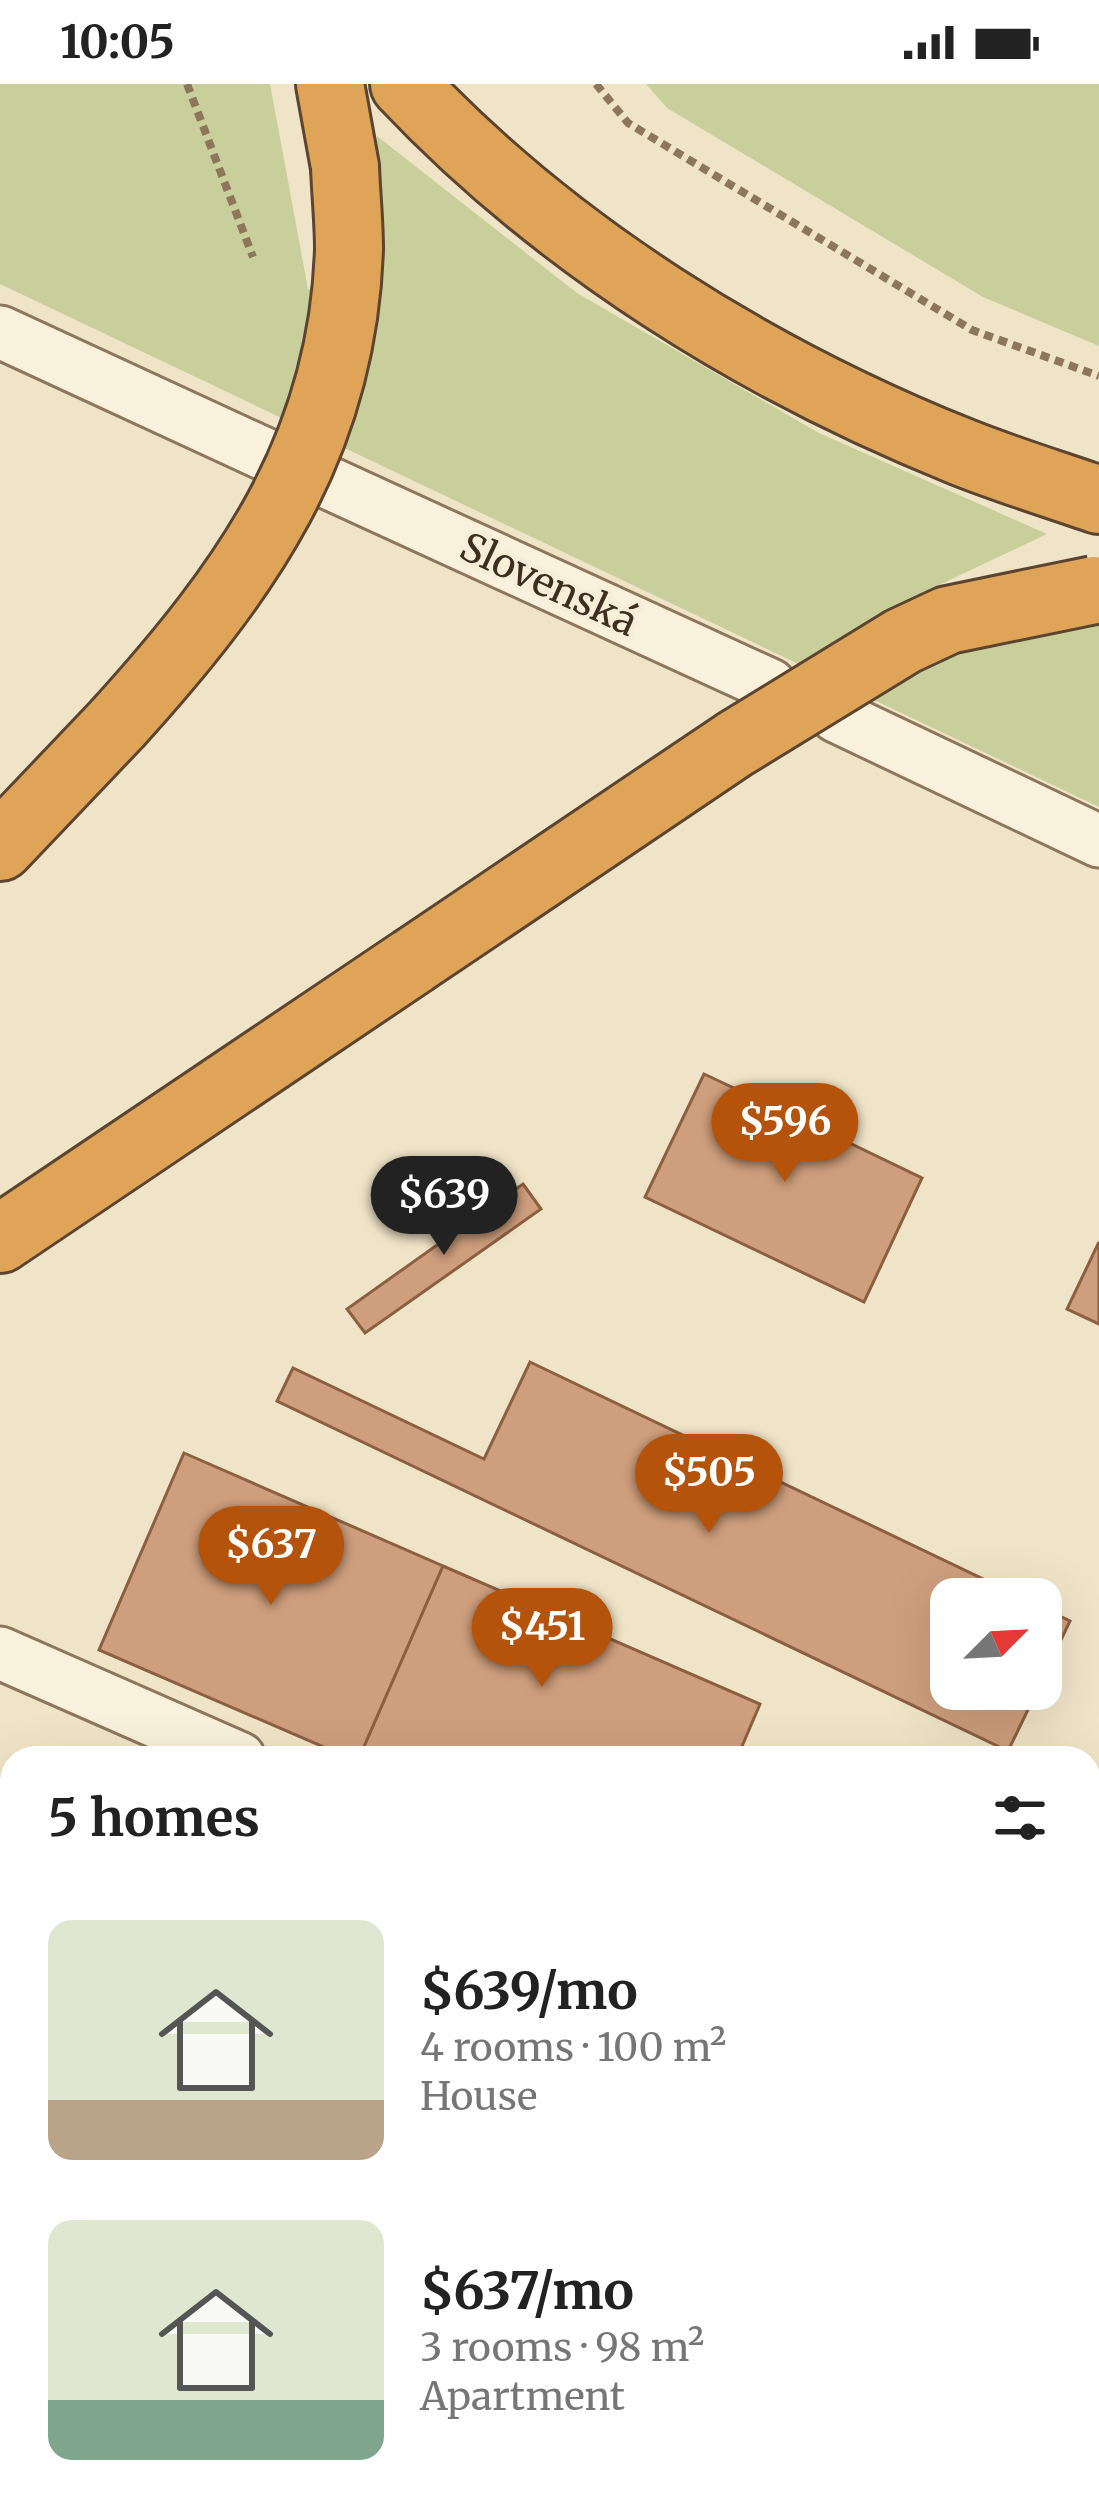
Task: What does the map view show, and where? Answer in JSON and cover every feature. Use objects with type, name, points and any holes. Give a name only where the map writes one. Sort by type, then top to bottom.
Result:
[{"type":"highway","points":[[0,847],[117,724],[215,608],[259,547],[295,479],[323,407],[341,330],[349,249],[344,167],[330,84]]},
{"type":"highway","points":[[404,84],[506,183],[644,285],[798,377],[961,451],[1099,500]]},
{"type":"highway","points":[[0,1239],[735,744],[903,641],[948,620],[1096,590]]},
{"type":"street","points":[[0,332],[271,458]]},
{"type":"street","name":"Slovenská","points":[[329,483],[770,686]]},
{"type":"street","points":[[836,716],[1099,841]]},
{"type":"street","points":[[0,1653],[212,1746]]},
{"type":"path","points":[[187,84],[253,256]]},
{"type":"path","points":[[596,84],[628,123],[972,330],[1099,376]]},
{"type":"green space","points":[[0,84],[270,84],[308,289],[365,308],[377,136],[577,293],[819,433],[1047,534],[922,593],[1005,642],[1099,617],[1099,807],[0,284]]},
{"type":"green space","points":[[646,84],[1099,84],[1099,346],[983,297],[667,108]]},
{"type":"building","points":[[704,1074],[798,1118],[811,1090],[843,1105],[829,1133],[922,1178],[864,1302],[645,1197]]},
{"type":"building","points":[[523,1184],[541,1209],[365,1333],[347,1309]]},
{"type":"building","points":[[1099,1242],[1099,1324],[1067,1309]]},
{"type":"building","points":[[530,1362],[981,1578],[930,1578],[930,1710],[1028,1710],[1010,1746],[998,1746],[277,1401],[293,1368],[484,1459]]},
{"type":"building","points":[[184,1453],[443,1566],[364,1746],[321,1746],[99,1650]]},
{"type":"building","points":[[443,1566],[760,1704],[742,1746],[364,1746]]}]
